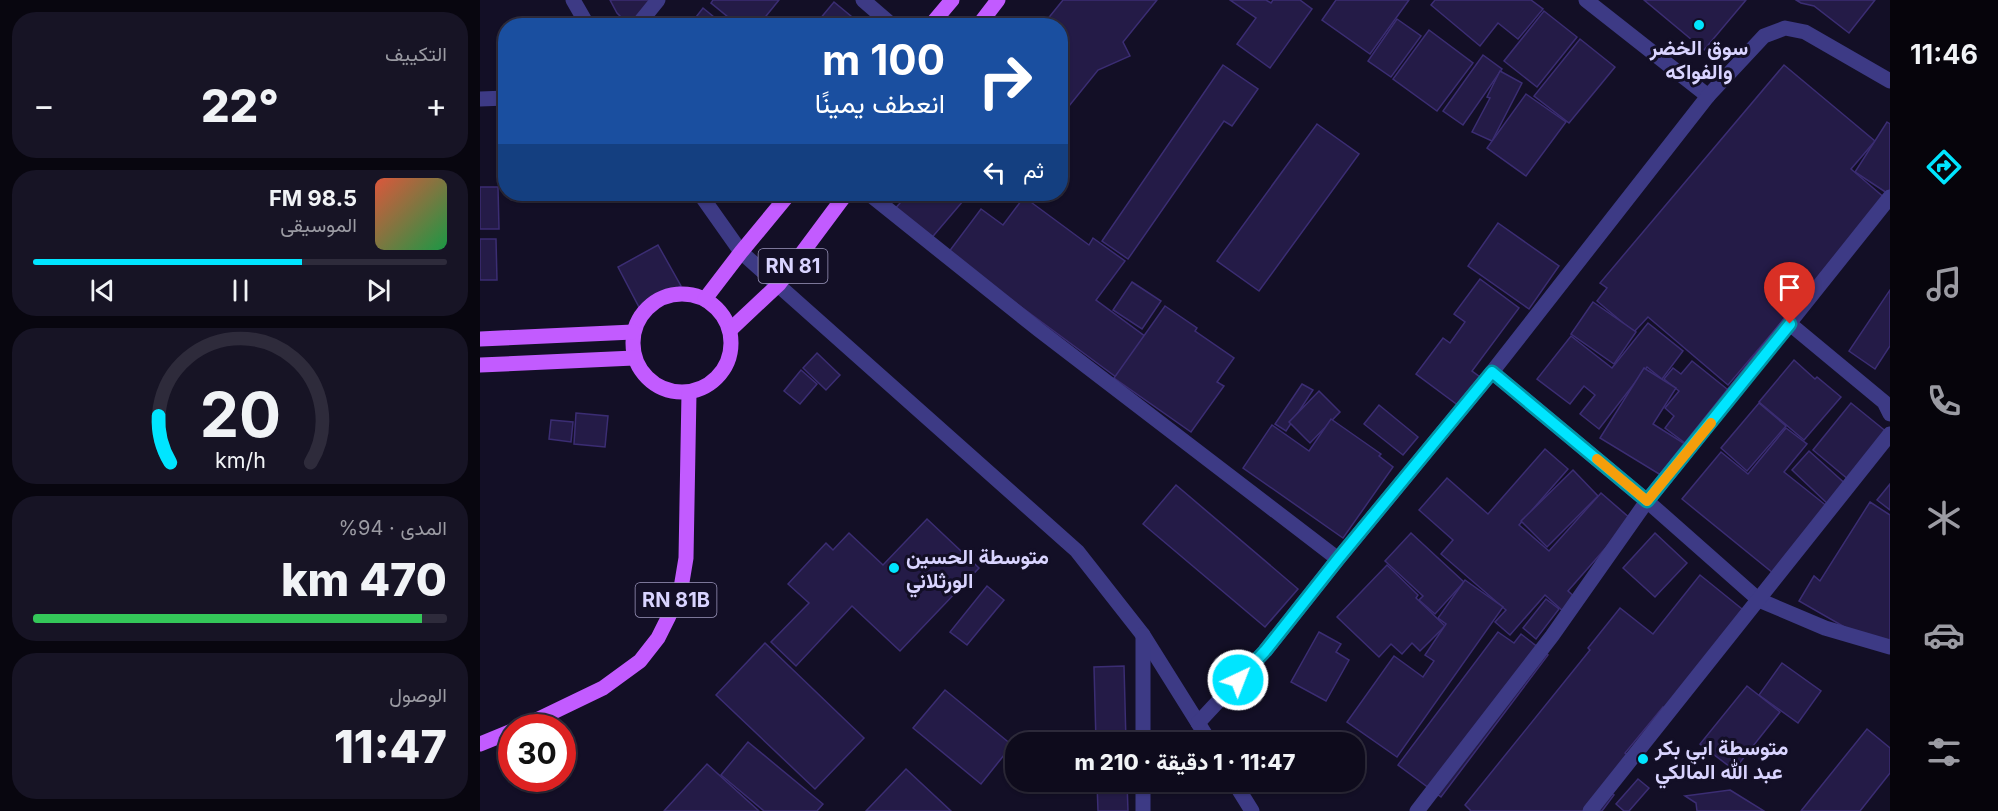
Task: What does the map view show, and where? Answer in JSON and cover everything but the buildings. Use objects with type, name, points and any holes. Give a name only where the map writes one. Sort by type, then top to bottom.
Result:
[{"type":"main road","points":[[937,18],[952,0]]},
{"type":"main road","points":[[984,18],[998,0]]},
{"type":"main road","points":[[705,299],[783,201]]},
{"type":"main road","name":"RN 81","points":[[730,330],[779,284],[841,201]]},
{"type":"main road","points":[[688,294],[705,299],[720,312],[730,330],[732,346],[728,363],[718,377],[705,387],[689,393],[672,392],[656,386],[642,374],[634,358],[633,332],[640,316],[653,302],[670,295],[688,294]]},
{"type":"main road","points":[[480,339],[633,332]]},
{"type":"main road","points":[[480,365],[634,358]]},
{"type":"main road","name":"RN 81B","points":[[549,714],[603,688],[640,661],[658,638],[668,618],[681,588],[686,558],[689,393]]},
{"type":"main road","points":[[480,744],[498,737]]},
{"type":"street","points":[[573,0],[583,18]]},
{"type":"street","points":[[643,18],[658,0]]},
{"type":"street","points":[[863,0],[884,18]]},
{"type":"street","points":[[1586,0],[1708,96]]},
{"type":"street","points":[[1198,723],[1265,651],[1492,372],[1708,96],[1764,36],[1785,28],[1805,32],[1890,81]]},
{"type":"street","points":[[480,99],[498,98]]},
{"type":"street","points":[[1417,811],[1552,636],[1647,501],[1890,197]]},
{"type":"street","points":[[705,201],[741,252],[1077,551],[1143,635],[1204,732]]},
{"type":"street","points":[[878,201],[1039,330],[1338,559]]},
{"type":"street","points":[[1790,324],[1884,402],[1890,414]]},
{"type":"street","points":[[1492,372],[1647,501],[1759,600],[1825,628],[1890,647]]},
{"type":"street","points":[[1590,811],[1890,434]]},
{"type":"street","points":[[1143,635],[1143,732]]},
{"type":"street","points":[[1143,792],[1143,811]]},
{"type":"street","points":[[1240,792],[1252,811]]},
{"type":"slow traffic","points":[[1597,459],[1647,501],[1711,423]]},
{"type":"place","name":"سوق الخضر والفواكه","points":[[1699,25]]},
{"type":"place","name":"متوسطة الحسين الورثلاني","points":[[894,568]]},
{"type":"place","name":"متوسطة ابي بكر عبد الله المالكي","points":[[1643,759]]},
{"type":"route","points":[[1238,680],[1265,651],[1492,372],[1647,501],[1790,324]]}]
